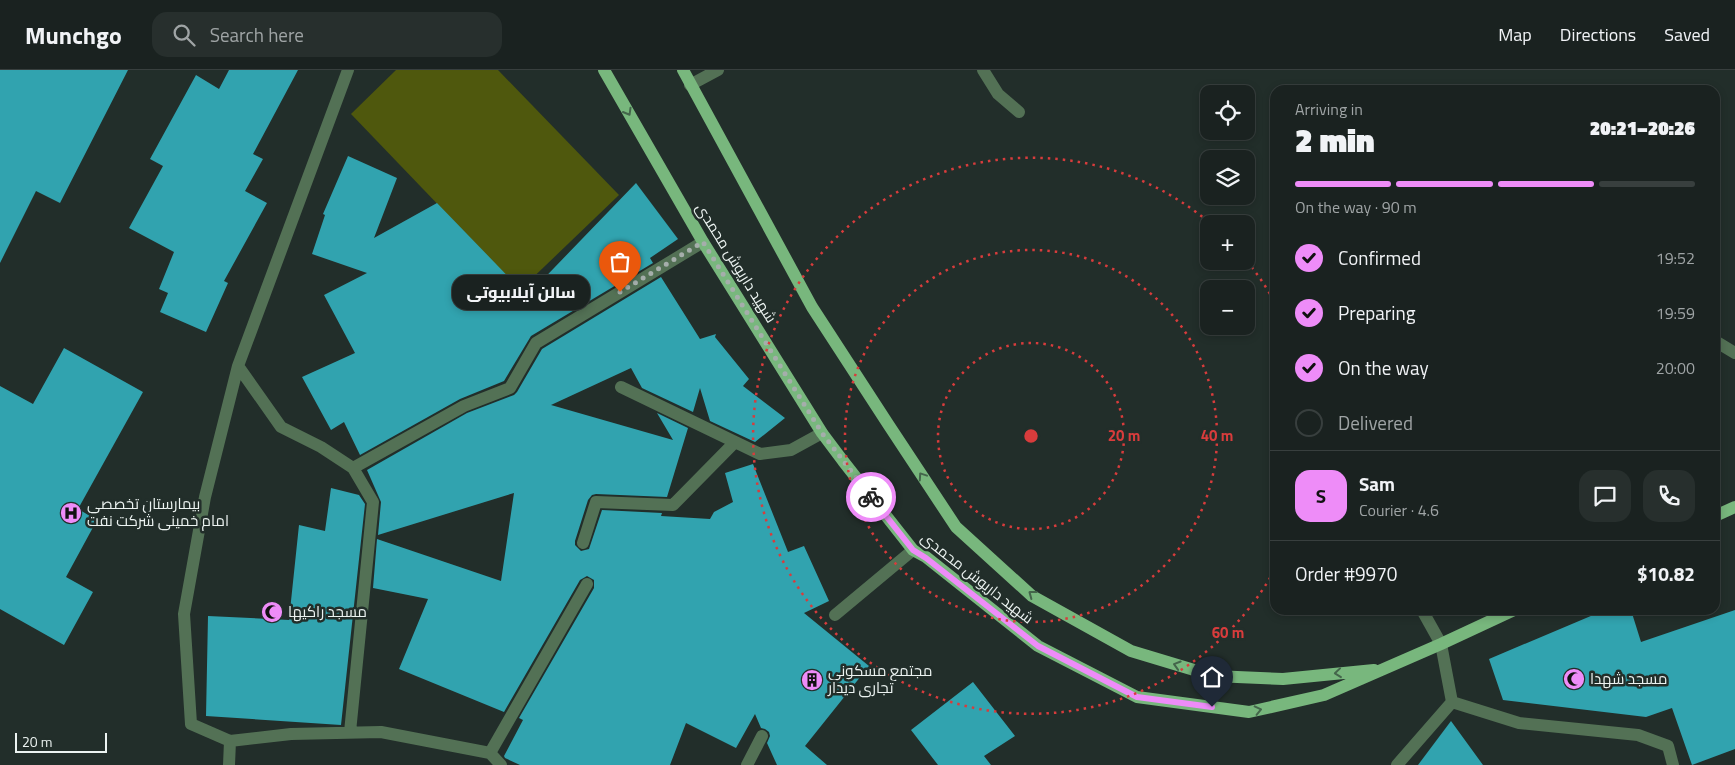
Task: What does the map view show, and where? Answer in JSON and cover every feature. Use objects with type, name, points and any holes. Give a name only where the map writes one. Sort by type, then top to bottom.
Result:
[{"type":"main road","name":"شهید داریوش محمدی","points":[[604,70],[703,242],[822,433],[913,550],[926,558],[1038,646],[1137,697],[1249,712],[1324,695],[1503,615]]},
{"type":"main road","name":"شهید داریوش محمدی","points":[[683,70],[812,307],[956,527],[1032,596],[1131,651],[1214,676],[1283,679],[1386,668]]},
{"type":"main road","points":[[1720,514],[1735,507]]},
{"type":"street","points":[[348,70],[238,366],[205,497],[184,614],[191,724],[230,741],[291,734],[380,732],[490,753],[501,765]]},
{"type":"street","points":[[690,85],[718,70]]},
{"type":"street","points":[[983,70],[998,94],[1019,112]]},
{"type":"street","points":[[353,468],[464,406],[510,388],[536,343],[703,242]]},
{"type":"street","points":[[1720,345],[1735,353]]},
{"type":"street","points":[[238,366],[281,427],[320,447],[353,468],[373,502],[350,732]]},
{"type":"street","points":[[621,387],[760,454],[791,450],[822,433]]},
{"type":"street","points":[[583,543],[596,502],[673,505],[735,442]]},
{"type":"street","points":[[835,615],[913,550]]},
{"type":"street","points":[[490,753],[587,584]]},
{"type":"street","points":[[1425,615],[1441,644],[1452,702]]},
{"type":"street","points":[[1397,765],[1452,702]]},
{"type":"street","points":[[1452,702],[1519,723],[1638,735],[1668,746],[1673,765]]},
{"type":"street","points":[[747,765],[762,736]]},
{"type":"street","points":[[229,765],[230,741]]},
{"type":"green space","points":[[396,70],[498,70],[619,195],[520,290],[351,114]]},
{"type":"building","points":[[0,70],[128,70],[60,203],[36,191],[0,263]]},
{"type":"building","points":[[229,70],[298,70],[253,154],[263,159],[245,191],[267,203],[224,281],[228,283],[206,332],[160,312],[168,293],[159,289],[174,252],[129,228],[163,166],[150,159],[196,75],[219,89]]},
{"type":"building","points":[[348,156],[397,178],[374,238],[437,203],[527,296],[636,183],[678,239],[650,258],[653,263],[531,336],[504,381],[460,399],[360,455],[344,422],[331,430],[302,377],[355,353],[324,295],[367,273],[312,254],[325,215],[323,214]]},
{"type":"building","points":[[661,277],[700,339],[716,334],[715,337],[749,379],[743,386],[785,418],[755,442],[710,421],[700,388],[693,412],[642,388],[631,368],[551,405],[673,440],[657,413],[688,428],[667,497],[592,495],[588,500],[575,545],[581,551],[589,549],[602,510],[662,513],[661,516],[710,519],[714,512],[733,502],[725,473],[753,464],[788,552],[804,546],[829,601],[804,613],[869,666],[805,746],[827,765],[777,765],[767,743],[770,736],[769,732],[761,728],[755,714],[736,748],[686,723],[670,765],[520,765],[505,758],[504,756],[523,720],[519,718],[594,588],[594,580],[587,576],[580,580],[504,712],[399,669],[428,599],[373,588],[377,539],[501,581],[514,493],[378,535],[381,502],[367,470],[467,413],[514,395],[542,349]]},
{"type":"building","points":[[64,348],[143,392],[78,509],[97,520],[66,577],[93,592],[64,645],[0,609],[0,386],[33,404]]},
{"type":"building","points":[[331,488],[359,495],[365,504],[341,725],[206,716],[208,616],[289,620],[299,525],[325,531]]},
{"type":"building","points":[[1735,610],[1735,749],[1692,765],[1672,708],[1646,717],[1503,700],[1489,659],[1593,615],[1633,615],[1641,642]]},
{"type":"building","points":[[973,682],[1015,736],[984,756],[991,765],[938,765],[911,730]]},
{"type":"building","points":[[1451,721],[1483,765],[1418,765]]},
{"type":"way so far","points":[[620,292],[703,242],[822,433],[871,497]]},
{"type":"place","name":"سالن آیلابیوتی","points":[[620,292]]},
{"type":"place","name":"بیمارستان تخصصی امام خمینی شرکت نفت","points":[[71,513]]},
{"type":"place","name":"مسجد راکیها","points":[[272,612]]},
{"type":"place","name":"مسجد شهدا","points":[[1574,679]]},
{"type":"place","name":"مجتمع مسکونی تجاری دیدار","points":[[812,680]]},
{"type":"route","points":[[871,497],[913,550],[926,558],[1038,646],[1137,697],[1212,707]]}]
